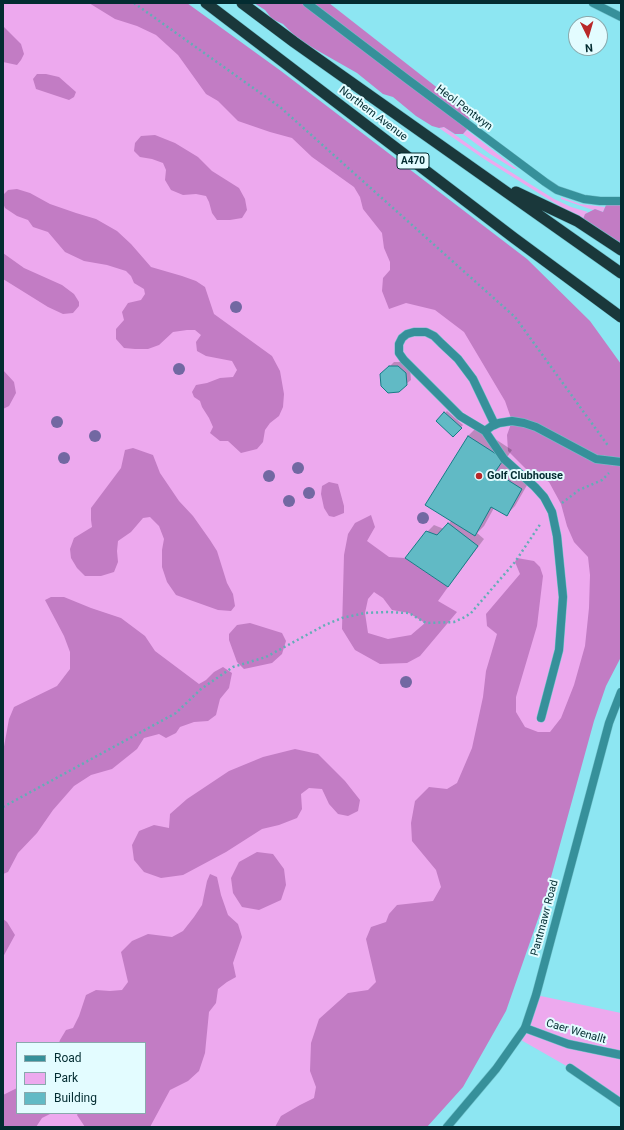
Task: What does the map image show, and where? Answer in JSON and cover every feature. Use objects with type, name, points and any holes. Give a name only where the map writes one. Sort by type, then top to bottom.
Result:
[{"type":"highway","name":"Northern Avenue","points":[[206,3],[621,318]]},
{"type":"highway","name":"Northern Avenue","points":[[242,3],[294,42],[621,273]]},
{"type":"highway","points":[[490,180],[577,221],[621,250]]},
{"type":"street","name":"Heol Pentwyn","points":[[307,3],[557,190],[584,199],[621,201]]},
{"type":"street","points":[[593,3],[621,17]]},
{"type":"street","points":[[495,425],[473,379],[458,359],[434,336],[426,332],[414,332],[407,334],[402,338],[399,344],[399,353],[404,360],[460,416],[485,431],[504,459],[536,486],[552,512],[557,536],[563,597],[559,650],[541,718]]},
{"type":"street","points":[[485,431],[495,425],[512,421],[524,422],[596,459],[620,462]]},
{"type":"street","name":"Pantmawr Road","points":[[447,1127],[496,1069],[525,1028],[536,995],[609,723],[621,692]]},
{"type":"street","name":"Caer Wenallt","points":[[525,1028],[568,1044],[621,1055]]},
{"type":"street","points":[[570,1068],[620,1101]]},
{"type":"path","points":[[3,807],[176,713],[201,689],[233,667],[266,657],[342,618],[365,613],[386,612],[409,613],[426,623],[448,623],[465,618],[515,562],[542,521],[579,490],[602,480],[620,462],[515,316],[280,107],[134,3]]},
{"type":"green space","points":[[3,3],[152,3],[538,304],[621,630],[387,1127],[3,1127]]},
{"type":"green space","points":[[444,127],[482,154],[554,199],[571,207],[588,212],[585,214],[583,220],[484,159],[439,128]]},
{"type":"green space","points":[[467,130],[517,169],[514,169],[490,154],[463,134]]},
{"type":"green space","points":[[561,197],[580,204],[605,207],[603,212],[595,209],[593,210],[561,199]]},
{"type":"green space","points":[[536,995],[621,1013],[621,1103],[570,1068],[521,1040]]},
{"type":"shaded area","points":[[89,3],[187,3],[281,71],[527,259],[590,321],[621,364],[621,657],[606,686],[594,721],[545,899],[506,1011],[463,1087],[427,1127],[275,1127],[281,1116],[314,1098],[316,1087],[310,1071],[311,1043],[319,1019],[348,993],[368,990],[376,982],[366,939],[371,927],[386,922],[389,914],[397,905],[433,901],[441,887],[436,870],[412,841],[411,823],[415,801],[429,787],[447,789],[457,783],[472,748],[483,697],[486,671],[497,634],[487,626],[486,614],[520,574],[515,562],[517,558],[534,561],[540,567],[543,576],[537,626],[516,697],[516,712],[525,727],[538,732],[550,732],[561,718],[574,685],[585,646],[589,608],[590,575],[588,557],[574,542],[567,526],[561,504],[549,482],[526,469],[508,451],[507,435],[512,421],[505,401],[464,332],[435,310],[406,303],[389,309],[382,291],[383,278],[390,270],[390,262],[384,248],[382,233],[363,209],[360,197],[354,187],[312,157],[292,138],[238,121],[218,101],[206,94],[178,55],[156,35],[137,26],[115,19]]},
{"type":"shaded area","points":[[254,3],[329,3],[467,111],[471,125],[463,134],[455,134],[444,127],[439,128],[432,126],[416,116],[393,97],[383,94],[357,73],[306,44],[283,24],[272,19],[265,10]]},
{"type":"shaded area","points":[[3,26],[21,44],[24,54],[17,65],[3,62]]},
{"type":"shaded area","points":[[37,74],[46,74],[59,77],[76,92],[74,97],[69,100],[36,89],[33,79]]},
{"type":"shaded area","points":[[155,135],[175,143],[198,157],[212,171],[239,188],[245,199],[247,210],[242,218],[217,220],[212,213],[206,196],[196,194],[183,195],[171,190],[165,180],[166,170],[163,163],[140,157],[134,151],[135,143],[141,136]]},
{"type":"shaded area","points":[[17,189],[30,193],[50,204],[96,219],[117,231],[131,244],[151,267],[196,281],[205,287],[214,314],[272,356],[280,371],[284,394],[283,407],[279,416],[270,423],[265,430],[263,442],[257,449],[241,453],[228,441],[220,441],[210,433],[213,427],[200,401],[194,397],[192,392],[196,385],[220,378],[233,377],[237,370],[232,361],[206,356],[197,351],[196,342],[201,335],[195,330],[173,332],[159,345],[148,349],[124,348],[116,339],[116,329],[124,320],[122,312],[128,303],[141,300],[145,294],[144,289],[134,283],[131,276],[126,271],[107,265],[84,261],[65,252],[48,232],[33,227],[28,220],[17,216],[5,208],[3,203],[3,195],[8,190]]},
{"type":"shaded area","points":[[621,201],[621,247],[582,222],[585,214],[595,209],[603,212],[606,205]]},
{"type":"shaded area","points":[[3,253],[24,268],[62,285],[74,294],[79,302],[79,306],[73,313],[63,314],[48,307],[3,279]]},
{"type":"shaded area","points":[[3,370],[14,382],[16,393],[9,406],[3,409]]},
{"type":"shaded area","points":[[133,448],[153,455],[160,473],[179,501],[193,516],[217,551],[227,583],[233,594],[235,606],[231,611],[218,610],[176,595],[167,582],[162,567],[162,550],[164,539],[159,526],[150,517],[143,518],[131,532],[118,541],[118,562],[114,572],[101,576],[85,576],[77,568],[71,558],[70,549],[74,538],[92,527],[91,508],[121,468],[125,450]]},
{"type":"shaded area","points":[[329,482],[338,484],[344,506],[344,513],[334,517],[329,516],[324,508],[321,494],[322,486]]},
{"type":"shaded area","points":[[371,515],[375,527],[367,541],[389,557],[405,558],[448,587],[438,601],[457,612],[420,656],[407,663],[380,664],[355,650],[342,629],[344,555],[348,534],[355,523]],"holes":[[[374,592],[383,598],[392,610],[409,613],[425,623],[411,635],[388,639],[368,633],[365,613],[368,599]]]},
{"type":"shaded area","points":[[51,597],[64,597],[121,618],[145,636],[155,651],[199,684],[223,667],[232,673],[229,688],[220,699],[216,715],[208,721],[194,722],[180,727],[176,733],[166,738],[159,734],[144,738],[137,749],[112,769],[91,775],[74,786],[53,810],[37,833],[18,853],[8,872],[3,874],[3,752],[9,719],[14,707],[57,686],[70,669],[70,652],[64,636],[45,600]]},
{"type":"shaded area","points":[[250,623],[282,633],[286,641],[282,654],[272,663],[244,669],[237,662],[229,640],[229,634],[237,625]]},
{"type":"shaded area","points":[[295,749],[318,754],[345,781],[360,800],[358,811],[348,816],[338,814],[329,804],[322,789],[309,788],[301,794],[302,809],[297,818],[279,825],[262,829],[226,852],[183,875],[161,878],[144,872],[134,860],[132,845],[139,831],[154,825],[169,828],[170,814],[187,799],[229,771],[263,757]]},
{"type":"shaded area","points":[[257,852],[273,854],[284,869],[286,885],[281,900],[259,910],[242,907],[233,893],[231,878],[239,862]]},
{"type":"shaded area","points":[[210,874],[217,877],[228,915],[238,924],[242,937],[233,963],[236,977],[218,989],[216,1003],[209,1012],[205,1053],[199,1071],[188,1081],[170,1090],[150,1127],[85,1127],[78,1114],[146,1114],[146,1042],[59,1042],[60,1040],[66,1030],[73,1028],[86,995],[96,990],[122,990],[128,982],[121,952],[132,941],[148,934],[172,937],[183,931],[202,905]]},
{"type":"shaded area","points":[[3,919],[7,922],[15,935],[3,957]]},
{"type":"shaded area","points":[[16,1088],[16,1114],[50,1114],[42,1118],[36,1127],[3,1127],[3,1095]]},
{"type":"building","points":[[389,366],[398,366],[406,373],[407,385],[399,392],[388,393],[381,386],[380,374]]},
{"type":"building","points":[[444,412],[462,428],[453,437],[436,421]]},
{"type":"building","points":[[468,436],[504,459],[495,472],[522,489],[507,516],[491,507],[475,536],[425,505]]},
{"type":"building","points":[[448,523],[478,546],[448,587],[405,558],[426,531],[437,535]]},
{"type":"place","name":"Golf Clubhouse","points":[[479,476]]}]
